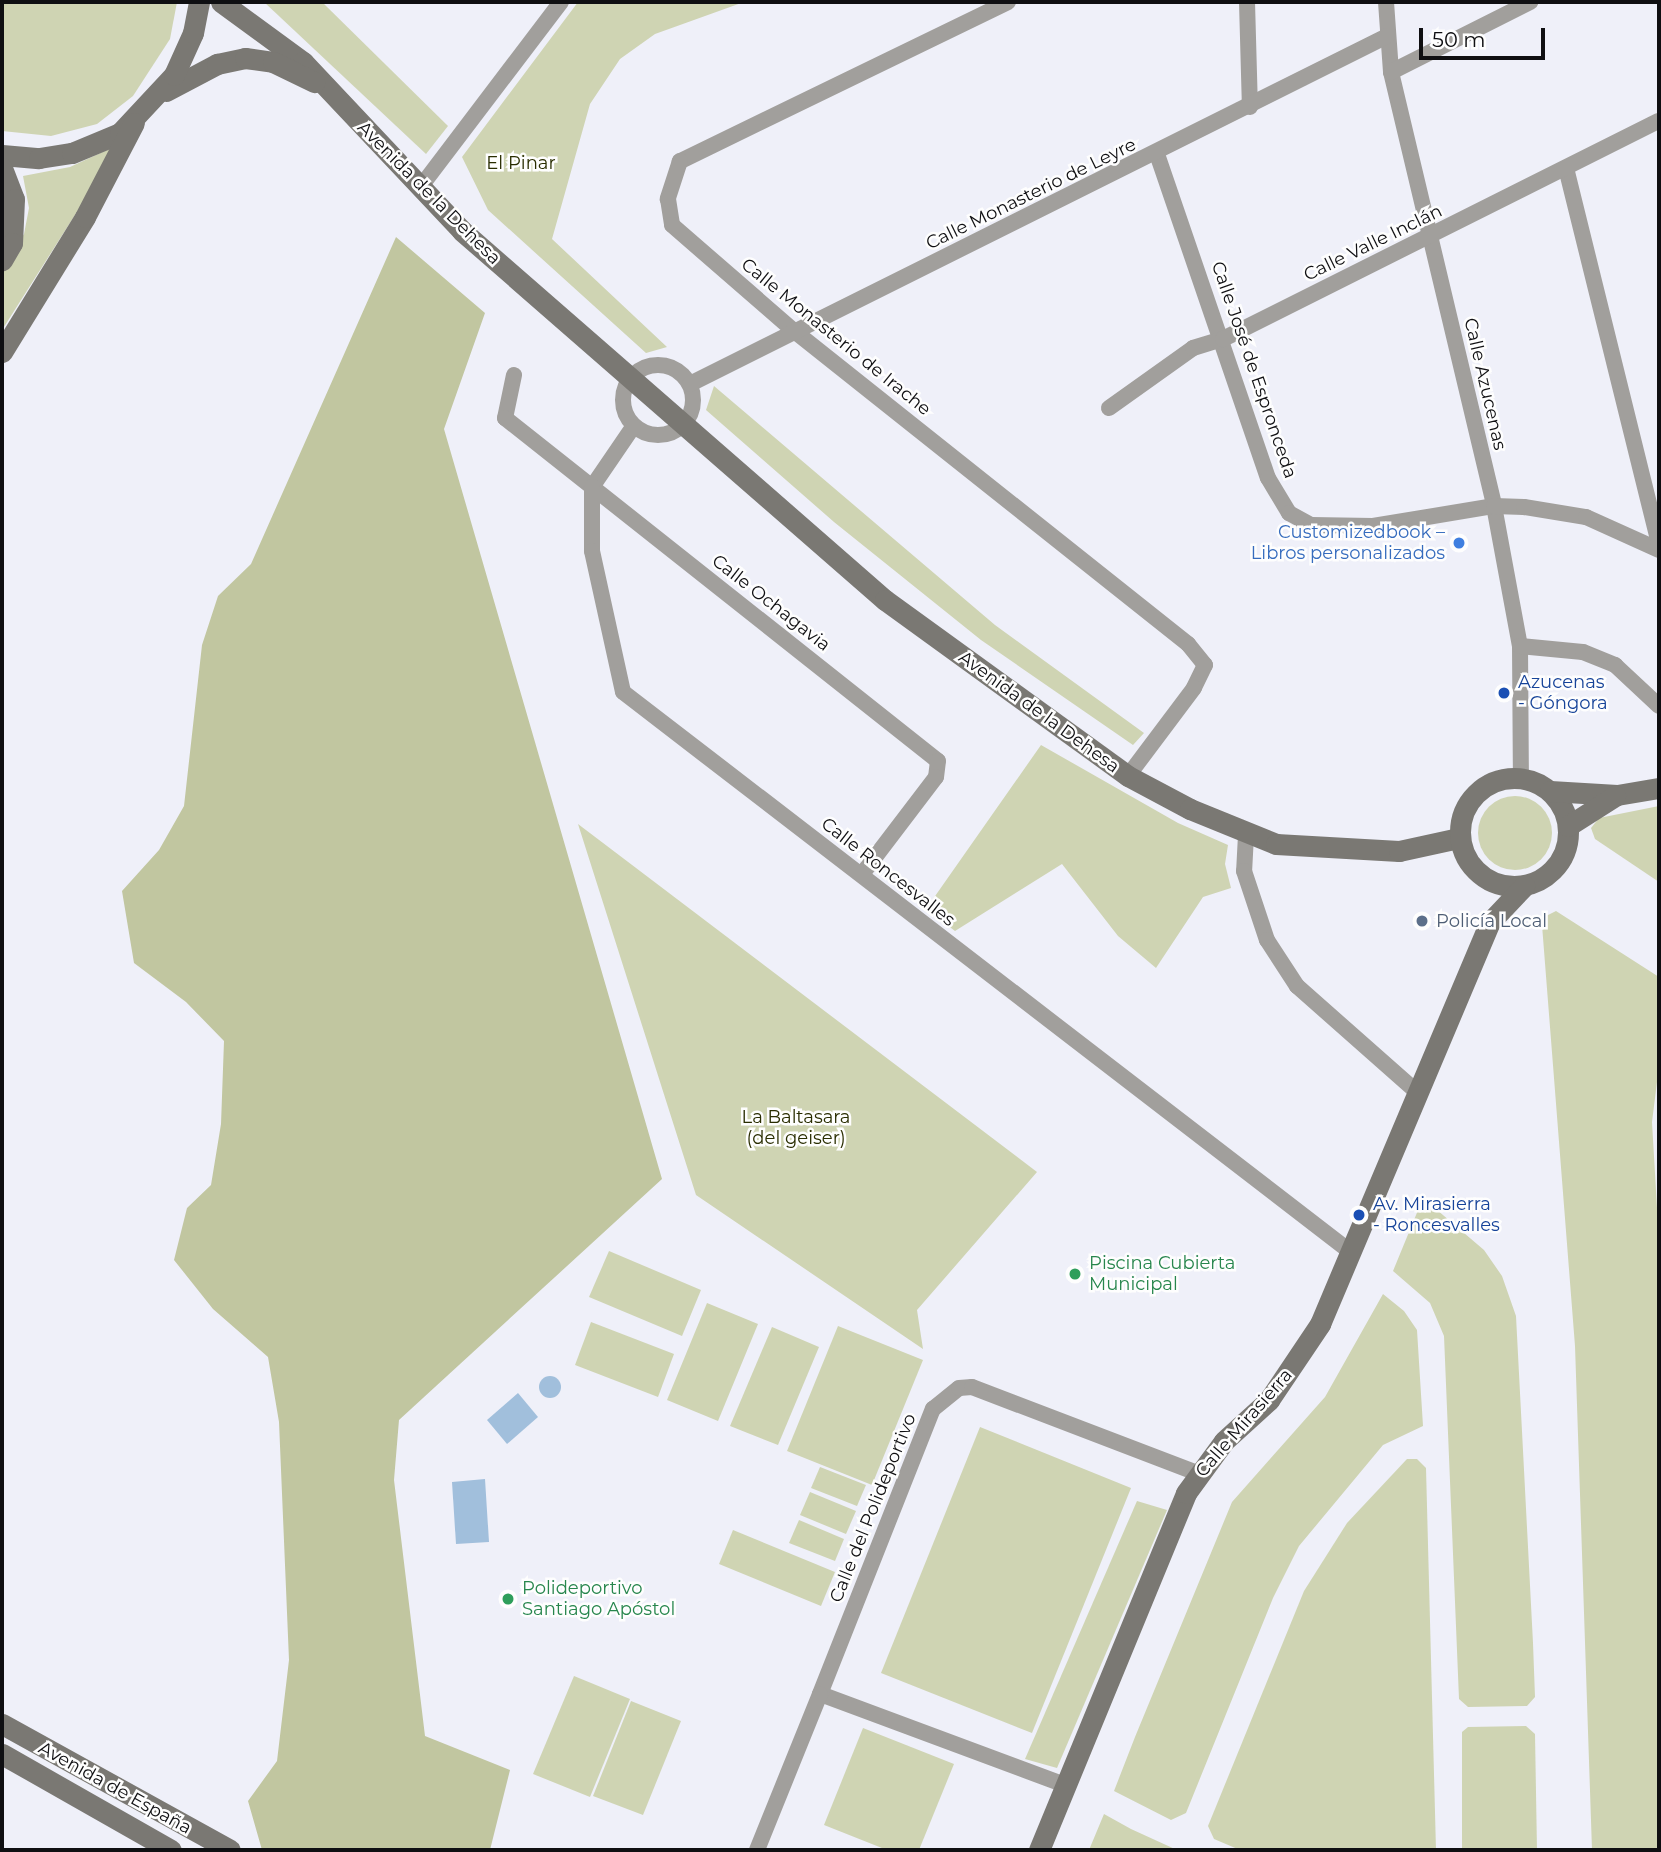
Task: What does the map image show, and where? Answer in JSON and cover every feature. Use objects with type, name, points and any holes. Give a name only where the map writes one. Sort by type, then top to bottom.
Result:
[{"type":"street","points":[[2,155],[39,158],[72,153],[102,143],[136,120],[161,93],[184,58],[199,2]]},
{"type":"street","name":"Avenida de la Dehesa","points":[[221,2],[264,29],[328,89],[422,185],[462,231],[885,600],[1128,776],[1246,835],[1276,844],[1351,851],[1399,851],[1459,838]]},
{"type":"street","points":[[422,185],[561,2]]},
{"type":"street","name":"Calle Monasterio de Irache","points":[[1008,2],[680,161],[668,199],[673,225],[793,330],[1188,644],[1205,665],[1194,688],[1128,776]]},
{"type":"street","points":[[1247,2],[1250,107]]},
{"type":"street","name":"Calle Azucenas","points":[[1386,2],[1391,72],[1494,506],[1520,646],[1521,778]]},
{"type":"street","points":[[1391,72],[1530,2]]},
{"type":"street","name":"Calle Monasterio de Leyre","points":[[690,383],[793,330],[1157,154],[1387,36]]},
{"type":"street","name":"Avenida de la Dehesa","points":[[161,93],[217,64],[245,58],[273,62],[328,89]]},
{"type":"street","points":[[2,352],[85,218],[136,120]]},
{"type":"street","name":"Calle Valle Inclán","points":[[1110,408],[1193,348],[1223,339],[1659,121]]},
{"type":"street","name":"Calle José de Espronceda","points":[[1157,154],[1223,339],[1268,478],[1289,513],[1311,525],[1373,526],[1494,506],[1586,517],[1659,547]]},
{"type":"street","points":[[2,167],[14,200],[12,243],[2,260]]},
{"type":"street","points":[[1566,168],[1659,547]]},
{"type":"street","points":[[647,365],[674,368],[690,383],[694,405],[683,426],[654,436],[633,427],[623,411],[629,378],[647,365]]},
{"type":"street","name":"Calle Ochagavia","points":[[513,375],[505,418],[938,761],[936,777],[862,874]]},
{"type":"street","points":[[592,487],[633,427]]},
{"type":"street","name":"Calle Roncesvalles","points":[[592,487],[593,551],[623,692],[1352,1253]]},
{"type":"street","points":[[1520,646],[1583,652],[1615,665],[1659,706]]},
{"type":"street","points":[[1550,791],[1562,807],[1568,826],[1567,846],[1558,864],[1543,878],[1524,886],[1488,881],[1464,856],[1459,838],[1462,814],[1475,792],[1496,780],[1521,778],[1550,791],[1617,795],[1659,788]]},
{"type":"street","points":[[1568,826],[1617,795]]},
{"type":"street","points":[[1246,835],[1244,871],[1267,940],[1297,986],[1418,1093]]},
{"type":"street","name":"Calle Mirasierra","points":[[1488,881],[1490,922]]},
{"type":"street","name":"Calle Mirasierra","points":[[1040,1850],[1197,1473],[1269,1399],[1299,1359],[1352,1253],[1490,922],[1524,886]]},
{"type":"street","name":"Calle del Polideportivo","points":[[757,1850],[933,1409],[944,1396],[972,1387],[1197,1473]]},
{"type":"street","points":[[820,1694],[1065,1785]]},
{"type":"street","name":"Avenida de España","points":[[2,1724],[230,1850]]},
{"type":"street","name":"Avenida de España","points":[[2,1754],[172,1850]]},
{"type":"green space","points":[[2,2],[177,2],[170,39],[133,96],[97,124],[51,136],[2,131]]},
{"type":"green space","points":[[264,2],[322,2],[448,126],[426,154]]},
{"type":"green space","name":"El Pinar","points":[[578,2],[744,2],[655,34],[620,59],[590,104],[552,239],[667,347],[646,353],[488,210],[462,157]]},
{"type":"green space","points":[[120,144],[2,330],[2,270],[24,234],[29,208],[23,176],[70,167]]},
{"type":"green space","points":[[396,237],[485,313],[444,429],[662,1179],[399,1420],[394,1480],[425,1736],[510,1770],[490,1850],[262,1850],[248,1801],[277,1761],[289,1660],[279,1422],[268,1357],[213,1309],[174,1260],[187,1208],[211,1185],[221,1124],[224,1041],[186,1002],[134,963],[122,891],[159,850],[184,806],[202,645],[218,596],[251,564]]},
{"type":"green space","points":[[714,386],[995,625],[1144,733],[1133,745],[981,640],[834,522],[706,410]]},
{"type":"green space","points":[[1041,745],[1178,823],[1228,845],[1225,864],[1231,888],[1203,897],[1156,968],[1118,936],[1062,864],[955,931],[926,909]]},
{"type":"green space","points":[[1515,796],[1536,802],[1546,812],[1552,833],[1546,854],[1536,864],[1515,870],[1494,864],[1484,854],[1478,833],[1484,812],[1494,802]]},
{"type":"green space","points":[[1659,806],[1659,882],[1595,839],[1591,828],[1599,818]]},
{"type":"green space","name":"La Baltasara (del geiser)","points":[[578,824],[1037,1172],[917,1310],[923,1349],[696,1195]]},
{"type":"green space","points":[[1556,911],[1659,977],[1659,1066],[1652,1122],[1659,1242],[1659,1850],[1592,1850],[1575,1346],[1542,925],[1544,917]]},
{"type":"green space","points":[[1423,1198],[1484,1250],[1502,1276],[1516,1316],[1535,1697],[1527,1706],[1468,1707],[1459,1699],[1444,1336],[1430,1303],[1393,1271]]},
{"type":"green space","points":[[609,1251],[701,1290],[682,1336],[589,1297]]},
{"type":"green space","points":[[1383,1294],[1404,1311],[1417,1330],[1423,1426],[1383,1445],[1299,1546],[1273,1598],[1186,1813],[1171,1820],[1114,1791],[1135,1737],[1232,1502],[1325,1397]]},
{"type":"green space","points":[[707,1303],[758,1324],[718,1421],[667,1400]]},
{"type":"green space","points":[[591,1322],[674,1354],[658,1397],[575,1365]]},
{"type":"green space","points":[[838,1326],[923,1360],[872,1485],[787,1451]]},
{"type":"green space","points":[[772,1327],[819,1347],[778,1445],[730,1426]]},
{"type":"green space","points":[[980,1427],[1131,1488],[1032,1733],[881,1673]]},
{"type":"green space","points":[[1407,1459],[1417,1459],[1426,1468],[1436,1850],[1240,1850],[1214,1839],[1208,1826],[1304,1591],[1347,1523]]},
{"type":"green space","points":[[820,1467],[866,1485],[857,1506],[811,1488]]},
{"type":"green space","points":[[810,1492],[856,1511],[846,1534],[800,1515]]},
{"type":"green space","points":[[1137,1501],[1167,1510],[1057,1768],[1025,1759]]},
{"type":"green space","points":[[799,1520],[844,1539],[835,1561],[789,1543]]},
{"type":"green space","points":[[733,1530],[835,1572],[821,1606],[719,1564]]},
{"type":"green space","points":[[574,1676],[630,1699],[590,1797],[533,1774]]},
{"type":"green space","points":[[631,1701],[681,1721],[643,1815],[593,1796]]},
{"type":"green space","points":[[1526,1726],[1535,1734],[1537,1850],[1462,1850],[1462,1732],[1468,1727]]},
{"type":"green space","points":[[863,1728],[954,1764],[919,1850],[887,1850],[824,1825]]},
{"type":"green space","points":[[1104,1814],[1131,1829],[1177,1850],[1089,1850]]},
{"type":"water","points":[[550,1376],[558,1379],[561,1387],[558,1395],[550,1398],[542,1395],[539,1387],[542,1379]]},
{"type":"water","points":[[518,1393],[538,1417],[507,1444],[487,1420]]},
{"type":"water","points":[[485,1479],[489,1542],[456,1544],[452,1482]]},
{"type":"place","name":"Customizedbook – Libros personalizados","points":[[1459,543]]},
{"type":"place","name":"Azucenas - Góngora","points":[[1504,693]]},
{"type":"place","name":"Policía Local","points":[[1422,921]]},
{"type":"place","name":"Av. Mirasierra - Roncesvalles","points":[[1359,1215]]},
{"type":"place","name":"Piscina Cubierta Municipal","points":[[1075,1274]]},
{"type":"place","name":"Polideportivo Santiago Apóstol","points":[[508,1599]]}]
